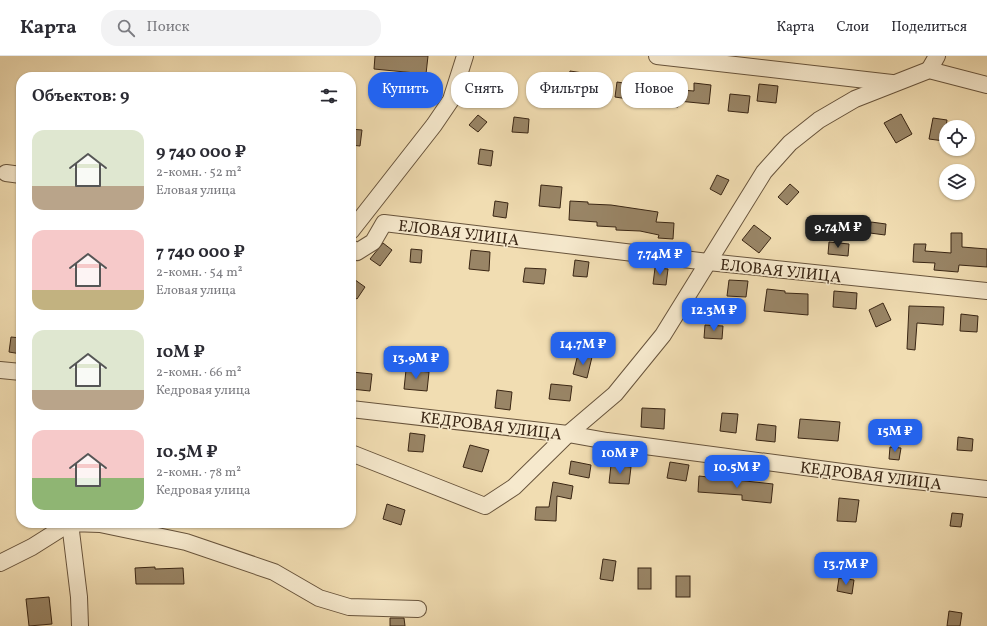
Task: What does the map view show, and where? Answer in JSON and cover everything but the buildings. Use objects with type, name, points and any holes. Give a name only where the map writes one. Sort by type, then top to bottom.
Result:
[{"type":"street","points":[[356,225],[434,125],[451,100],[465,56]]},
{"type":"street","points":[[657,56],[893,83]]},
{"type":"street","points":[[356,454],[485,506],[514,487],[568,434],[615,394],[663,335],[764,172],[790,143],[819,120],[855,99],[893,83],[933,63],[987,85]]},
{"type":"street","points":[[367,212],[384,223]]},
{"type":"street","name":"ЕЛОВАЯ УЛИЦА","points":[[356,251],[373,242],[384,223],[708,262],[987,292]]},
{"type":"street","points":[[0,370],[16,372]]},
{"type":"street","name":"КЕДРОВАЯ УЛИЦА","points":[[356,410],[568,434],[607,441],[872,476],[987,489]]},
{"type":"street","points":[[0,563],[32,547],[62,528]]},
{"type":"street","points":[[71,528],[79,597],[80,626]]},
{"type":"street","points":[[119,528],[186,542],[274,572],[320,598],[349,607],[418,609]]}]
